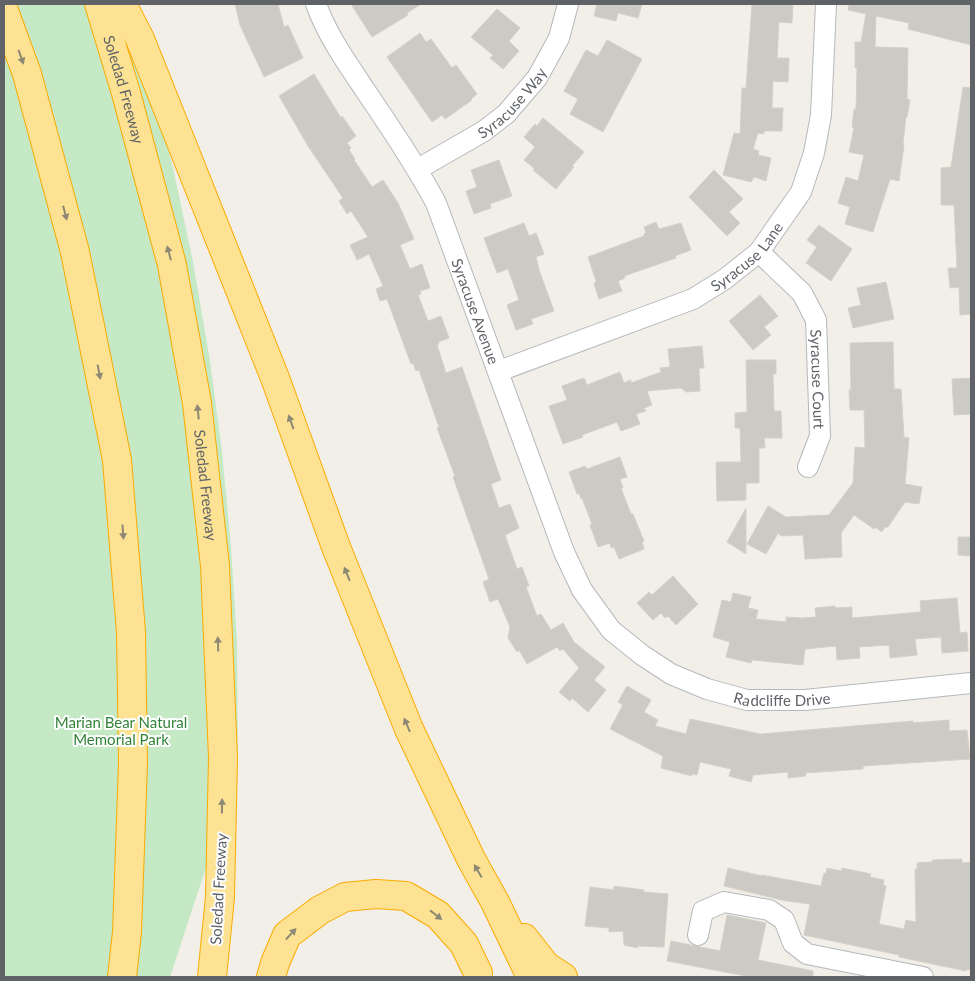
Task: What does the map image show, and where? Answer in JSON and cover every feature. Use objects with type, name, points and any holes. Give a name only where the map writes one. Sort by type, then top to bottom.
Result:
[{"type":"highway","name":"Soledad Freeway","points":[[99,4],[126,93],[172,265],[198,413],[214,566],[222,758],[220,897],[212,977]]},
{"type":"highway","points":[[122,4],[140,39],[271,369],[336,547],[408,729],[531,977]]},
{"type":"highway","points":[[4,11],[27,74],[75,252],[117,460],[131,632],[133,763],[127,932],[122,977]]},
{"type":"highway","points":[[271,977],[287,935],[320,910],[344,897],[376,894],[406,896],[438,915],[464,944],[478,973],[478,977]]},
{"type":"highway","points":[[495,902],[546,966],[563,977]]},
{"type":"street","name":"Syracuse Avenue","points":[[316,4],[321,18],[348,64],[418,169],[436,203],[564,552],[582,590],[611,630]]},
{"type":"street","name":"Syracuse Way","points":[[418,169],[484,131],[506,114],[538,78],[558,38],[568,4]]},
{"type":"street","name":"Syracuse Lane","points":[[499,371],[693,299],[725,279],[759,252],[801,192],[814,153],[821,115],[826,4]]},
{"type":"street","name":"Syracuse Court","points":[[759,252],[802,293],[816,320],[820,436],[808,467]]},
{"type":"street","name":"Radcliffe Drive","points":[[611,630],[642,655],[671,674],[707,689],[746,700],[805,700],[971,684]]},
{"type":"street","points":[[698,935],[703,911],[724,902],[769,910],[784,920],[793,943],[807,954],[922,977]]},
{"type":"green space","name":"Marian Bear Natural Memorial Park","points":[[4,4],[128,4],[173,168],[193,262],[210,361],[222,452],[231,547],[237,643],[238,770],[170,977],[4,977]]},
{"type":"building","points":[[235,4],[278,4],[284,27],[288,25],[303,58],[264,77],[240,25]]},
{"type":"building","points":[[351,4],[421,4],[407,13],[408,15],[372,37]]},
{"type":"building","points":[[597,4],[642,4],[638,18],[618,13],[616,21],[594,16]]},
{"type":"building","points":[[752,4],[793,4],[792,23],[779,22],[777,58],[789,58],[788,82],[773,81],[772,108],[783,108],[782,131],[758,133],[753,149],[759,151],[758,155],[771,158],[766,181],[754,177],[751,182],[723,175],[734,133],[740,134],[742,88],[746,88]]},
{"type":"building","points":[[849,4],[971,4],[971,45],[908,29],[909,23],[876,16],[875,47],[908,48],[907,99],[910,100],[906,117],[899,181],[890,179],[873,232],[845,224],[850,207],[838,203],[846,177],[858,181],[864,155],[849,152],[854,128],[852,127],[854,109],[856,109],[857,68],[855,68],[855,42],[861,42],[866,14],[848,10]]},
{"type":"building","points":[[497,9],[520,28],[509,41],[519,51],[503,69],[490,58],[493,55],[471,37]]},
{"type":"building","points":[[420,33],[426,42],[431,39],[452,68],[456,65],[477,94],[472,100],[445,119],[442,115],[432,122],[387,57]]},
{"type":"building","points":[[607,40],[642,59],[603,132],[570,114],[578,99],[564,91],[586,50],[598,56]]},
{"type":"building","points":[[314,74],[341,118],[342,116],[356,136],[347,143],[351,148],[349,150],[354,160],[372,187],[383,180],[398,203],[414,239],[400,245],[410,269],[422,264],[430,288],[420,291],[421,294],[418,295],[428,321],[441,316],[449,338],[438,342],[439,344],[437,345],[446,373],[462,367],[501,480],[491,484],[499,508],[510,504],[519,528],[505,535],[517,569],[522,567],[529,586],[526,587],[537,616],[541,614],[551,630],[563,623],[574,642],[605,667],[594,680],[606,690],[588,712],[572,698],[570,701],[559,692],[579,668],[563,649],[560,651],[557,647],[527,664],[519,650],[517,652],[508,638],[510,627],[498,599],[490,602],[483,582],[489,579],[453,477],[455,476],[437,428],[439,427],[419,370],[416,371],[413,363],[411,364],[387,299],[380,301],[376,289],[383,286],[369,254],[357,260],[350,245],[368,237],[351,211],[347,214],[339,201],[343,198],[308,146],[279,96]]},
{"type":"building","points":[[963,87],[971,88],[971,314],[960,315],[959,287],[950,288],[948,268],[957,268],[954,205],[941,205],[941,168],[951,167]]},
{"type":"building","points":[[543,118],[584,152],[556,189],[524,160],[535,147],[524,137]]},
{"type":"building","points":[[499,160],[512,196],[490,204],[491,208],[474,214],[466,191],[477,187],[471,170]]},
{"type":"building","points":[[714,170],[743,199],[729,212],[740,223],[727,236],[689,197]]},
{"type":"building","points":[[656,222],[659,229],[681,223],[691,250],[675,256],[676,258],[624,276],[625,278],[618,281],[622,291],[599,299],[594,284],[596,281],[588,257],[644,236],[646,233],[644,227]]},
{"type":"building","points":[[524,223],[529,236],[536,233],[544,254],[536,257],[554,311],[531,319],[533,324],[516,330],[507,305],[519,300],[508,269],[497,273],[484,238]]},
{"type":"building","points":[[819,225],[852,249],[831,281],[806,263],[817,247],[807,240]]},
{"type":"building","points":[[886,282],[894,319],[853,328],[848,308],[861,305],[857,288]]},
{"type":"building","points":[[760,295],[778,316],[764,327],[771,335],[753,350],[729,321]]},
{"type":"building","points":[[893,342],[894,389],[901,389],[904,437],[909,438],[905,484],[922,487],[919,504],[905,502],[888,527],[885,527],[882,532],[875,527],[874,529],[854,515],[841,533],[842,557],[805,559],[803,535],[781,536],[778,533],[766,554],[747,544],[768,506],[786,517],[829,515],[853,483],[855,447],[865,448],[864,410],[850,410],[850,343]]},
{"type":"building","points":[[702,346],[704,368],[699,368],[700,391],[686,392],[681,388],[647,391],[652,405],[644,408],[646,411],[636,414],[640,424],[621,431],[617,422],[563,444],[549,406],[567,400],[562,386],[584,378],[587,385],[620,372],[624,383],[631,380],[631,383],[661,372],[660,368],[670,367],[668,349]]},
{"type":"building","points":[[746,360],[776,360],[776,374],[773,374],[774,411],[781,411],[782,438],[764,438],[765,448],[759,448],[759,483],[746,483],[746,500],[717,501],[716,462],[741,462],[740,428],[735,428],[735,413],[747,412]]},
{"type":"building","points":[[971,378],[971,414],[954,415],[952,379]]},
{"type":"building","points":[[620,457],[627,477],[620,479],[623,488],[621,488],[644,541],[642,542],[644,549],[619,559],[614,547],[611,548],[610,543],[598,547],[582,498],[579,493],[577,494],[569,472],[585,466],[587,469]]},
{"type":"building","points":[[746,508],[746,554],[727,542]]},
{"type":"building","points":[[958,537],[971,537],[971,556],[958,555]]},
{"type":"building","points":[[673,576],[698,604],[676,625],[668,616],[665,618],[661,613],[653,620],[637,603],[649,592],[652,595]]},
{"type":"building","points":[[733,593],[751,597],[748,608],[758,610],[756,619],[786,622],[786,617],[816,617],[815,608],[852,607],[852,618],[921,612],[920,601],[957,598],[960,633],[967,632],[968,651],[942,653],[941,637],[915,639],[917,655],[890,658],[889,645],[859,647],[860,658],[837,660],[836,646],[805,649],[803,665],[752,660],[751,663],[726,657],[730,642],[713,637],[722,600],[731,602]]},
{"type":"building","points":[[627,686],[651,700],[644,712],[658,720],[655,726],[686,734],[690,719],[760,734],[913,721],[913,723],[949,720],[949,731],[967,730],[970,759],[863,766],[863,769],[805,773],[806,776],[788,778],[788,772],[753,775],[751,782],[729,776],[731,769],[700,762],[697,775],[692,774],[692,776],[661,768],[663,756],[610,729],[623,705],[618,702]]},
{"type":"building","points":[[962,859],[962,863],[971,862],[971,970],[966,969],[966,971],[804,935],[810,904],[786,901],[724,886],[728,868],[821,886],[827,868],[841,871],[842,868],[871,874],[870,877],[884,880],[883,885],[886,886],[879,924],[904,929],[906,920],[916,922],[915,869],[917,869],[917,863],[932,862],[932,860]]},
{"type":"building","points":[[614,886],[644,890],[644,892],[668,894],[664,947],[638,946],[638,948],[624,945],[623,931],[609,932],[609,928],[585,926],[590,887],[614,890]]},
{"type":"building","points":[[727,915],[766,923],[758,960],[813,971],[813,977],[751,977],[667,961],[671,941],[720,951]]}]
